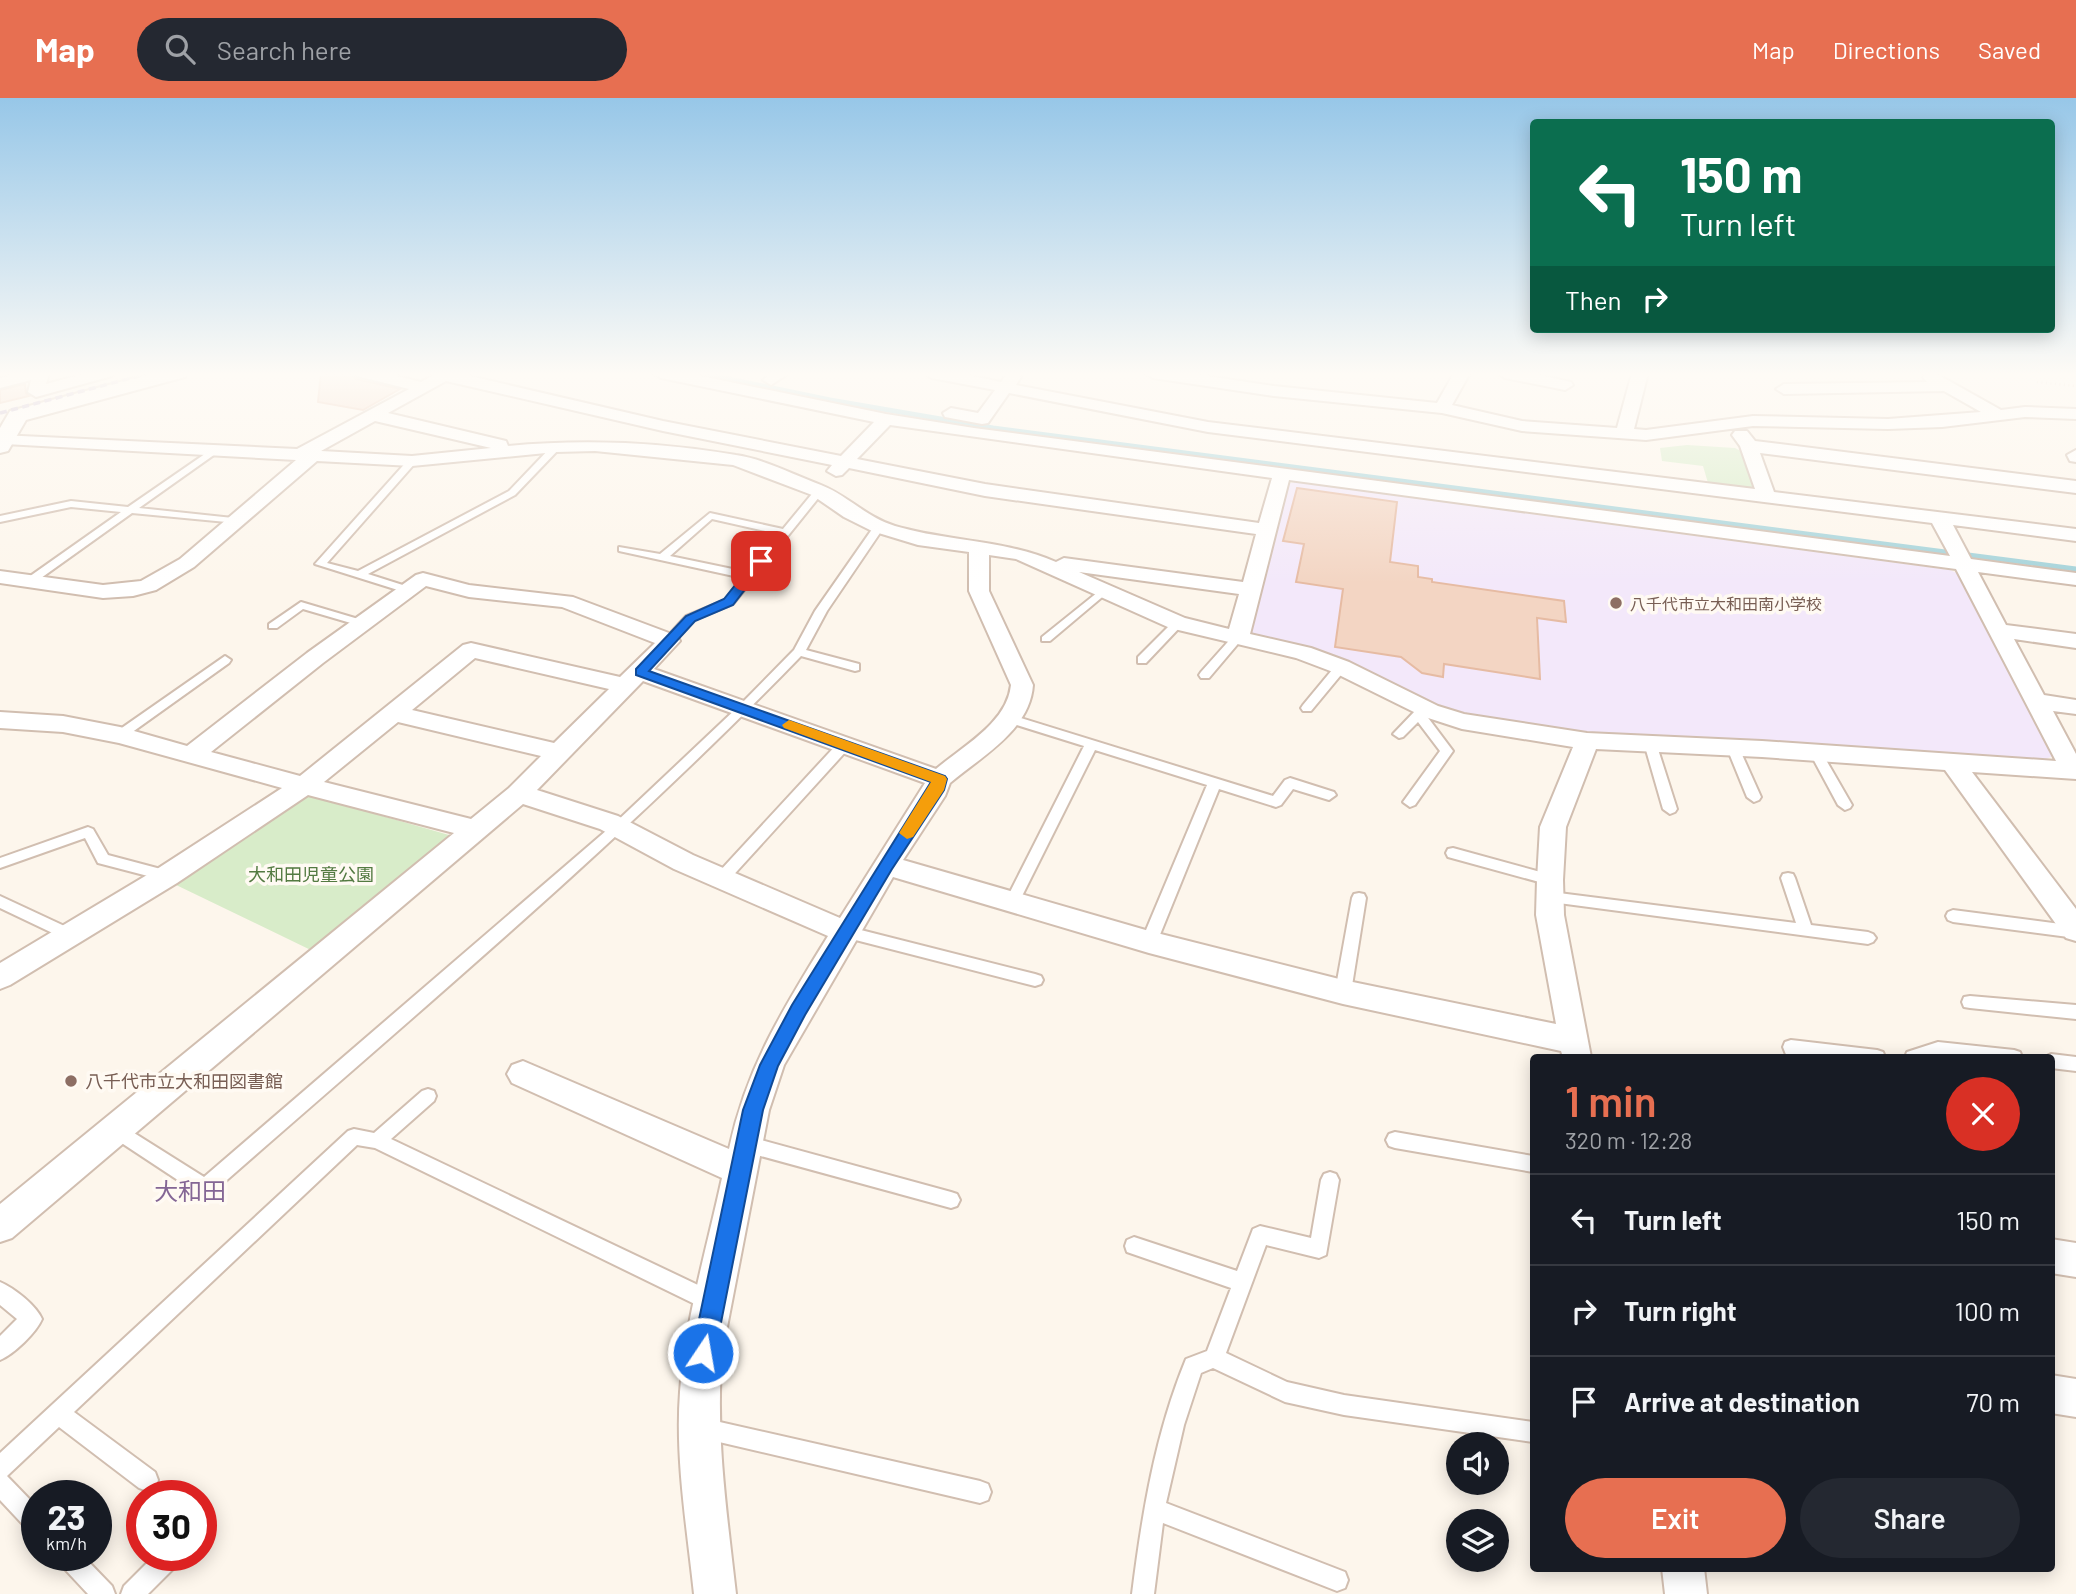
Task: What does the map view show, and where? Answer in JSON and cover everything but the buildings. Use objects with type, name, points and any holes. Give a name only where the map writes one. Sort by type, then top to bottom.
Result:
[{"type":"street","points":[[25,443],[412,461],[556,446],[595,446],[736,460],[819,491],[851,513],[879,527],[918,539],[1021,554],[1178,623],[1303,653],[1341,667],[1422,711],[1462,721],[1587,741],[2075,771]]},
{"type":"street","points":[[0,577],[108,592],[132,590],[161,580],[183,569],[305,456],[327,443]]},
{"type":"street","points":[[491,443],[522,450]]},
{"type":"street","points":[[750,443],[985,490],[1266,530]]},
{"type":"street","points":[[819,491],[862,443]]},
{"type":"street","points":[[1057,443],[1282,474],[1959,557],[2076,579]]},
{"type":"street","points":[[1323,443],[2076,535]]},
{"type":"street","points":[[1747,443],[1766,496]]},
{"type":"street","points":[[1749,446],[2076,487]]},
{"type":"street","points":[[1238,637],[1282,474]]},
{"type":"street","points":[[1940,519],[2035,701],[2075,771]]},
{"type":"street","points":[[715,1594],[699,1394],[703,1353],[753,1110],[769,1065],[787,1029],[886,865],[936,790],[939,779],[1011,719],[1021,696],[1022,685],[979,591],[979,550]]},
{"type":"street","points":[[1034,560],[1251,589]]},
{"type":"street","points":[[0,1226],[518,794],[669,641],[566,601],[469,592],[423,579],[405,589],[360,623],[191,755]]},
{"type":"street","points":[[1998,630],[2076,641]]},
{"type":"street","points":[[0,977],[167,876],[304,786],[471,650],[634,679],[743,709],[939,779]]},
{"type":"street","points":[[2035,701],[2076,707]]},
{"type":"street","points":[[393,713],[560,753]]},
{"type":"street","points":[[0,720],[63,724],[120,735],[304,786],[476,829]]},
{"type":"street","points":[[886,865],[1149,942],[1576,1049],[1550,915],[1550,888],[1553,827],[1587,741]]},
{"type":"street","points":[[1952,762],[2076,931]]},
{"type":"street","points":[[518,794],[557,803],[619,827],[702,872],[723,877],[845,932]]},
{"type":"street","points":[[523,1074],[743,1157]]},
{"type":"street","points":[[2055,1257],[2076,1260]]},
{"type":"street","points":[[2055,1395],[2076,1398]]},
{"type":"street","points":[[1683,1572],[1686,1594]]},
{"type":"lane","points":[[359,575],[512,493],[556,446]]},
{"type":"lane","points":[[30,581],[215,450]]},
{"type":"lane","points":[[405,589],[320,564],[412,461]]},
{"type":"lane","points":[[669,641],[690,618],[729,602],[819,491]]},
{"type":"lane","points":[[0,519],[71,504],[233,521]]},
{"type":"lane","points":[[663,557],[710,516],[784,532]]},
{"type":"lane","points":[[117,1131],[205,1188],[619,827],[743,709],[799,652],[821,611],[879,527]]},
{"type":"lane","points":[[623,549],[749,576]]},
{"type":"lane","points":[[1046,639],[1103,591]]},
{"type":"lane","points":[[273,626],[301,605],[360,623]]},
{"type":"lane","points":[[1142,660],[1178,623]]},
{"type":"lane","points":[[1205,675],[1238,637]]},
{"type":"lane","points":[[799,652],[855,667]]},
{"type":"lane","points":[[120,735],[225,660]]},
{"type":"lane","points":[[1307,708],[1341,667]]},
{"type":"lane","points":[[1399,734],[1422,711],[1447,751],[1410,802]]},
{"type":"lane","points":[[1011,719],[1276,802],[1290,783],[1329,795]]},
{"type":"lane","points":[[1650,743],[1670,809]]},
{"type":"lane","points":[[723,877],[844,745]]},
{"type":"lane","points":[[1012,902],[1091,746]]},
{"type":"lane","points":[[1733,748],[1754,797]]},
{"type":"lane","points":[[1816,753],[1845,805]]},
{"type":"lane","points":[[1149,942],[1214,784]]},
{"type":"lane","points":[[0,863],[88,832],[103,859],[167,876]]},
{"type":"lane","points":[[1453,853],[1550,888],[1868,939]]},
{"type":"lane","points":[[1788,878],[1806,931]]},
{"type":"lane","points":[[1343,992],[1359,898]]},
{"type":"lane","points":[[0,902],[68,934]]},
{"type":"lane","points":[[1953,916],[2076,931]]},
{"type":"lane","points":[[845,932],[1035,980]]},
{"type":"lane","points":[[1970,1002],[2076,1012]]},
{"type":"lane","points":[[1794,1054],[1791,1047],[1851,1054]]},
{"type":"lane","points":[[1922,1054],[1938,1049],[1986,1054]]},
{"type":"lane","points":[[2055,1061],[2076,1064]]},
{"type":"lane","points":[[377,1141],[428,1096]]},
{"type":"lane","points":[[0,1468],[354,1137],[377,1141],[714,1302]]},
{"type":"lane","points":[[1395,1140],[1530,1163]]},
{"type":"lane","points":[[743,1157],[951,1200]]},
{"type":"lane","points":[[1214,1359],[1260,1235],[1319,1249],[1331,1180]]},
{"type":"lane","points":[[1134,1246],[1241,1282]]},
{"type":"lane","points":[[0,1293],[32,1320],[0,1350]]},
{"type":"lane","points":[[1143,1594],[1154,1509],[1174,1425],[1193,1366],[1214,1359],[1285,1392],[1344,1405],[1530,1432]]},
{"type":"lane","points":[[58,1413],[147,1480]]},
{"type":"lane","points":[[700,1428],[979,1492]]},
{"type":"lane","points":[[0,1484],[21,1506]]},
{"type":"lane","points":[[1154,1509],[1337,1580]]},
{"type":"lane","points":[[82,1571],[104,1594]]},
{"type":"lane","points":[[132,1594],[155,1571]]},
{"type":"shaded area","name":"八千代市立大和田南小学校","points":[[1296,482],[1950,570],[1961,575],[2053,756],[2036,763],[1576,733],[1460,714],[1252,636],[1249,632],[1285,484]]},
{"type":"green space","points":[[1687,445],[1735,448],[1743,452],[1755,488],[1708,483],[1703,466],[1662,461],[1660,448]]},
{"type":"green space","name":"大和田児童公園","points":[[309,795],[456,837],[319,954],[172,883]]},
{"type":"waterway","points":[[1107,443],[2076,569]]},
{"type":"slow traffic","points":[[789,725],[939,779],[936,790],[907,833]]},
{"type":"place","name":"八千代市立大和田南小学校","points":[[1616,603]]},
{"type":"place","name":"八千代市立大和田図書館","points":[[71,1081]]},
{"type":"district","name":"大和田","points":[[190,1190]]},
{"type":"route","points":[[703,1353],[753,1110],[769,1065],[787,1029],[886,865],[936,790],[939,779],[640,672],[690,618],[729,602],[761,561]]}]
